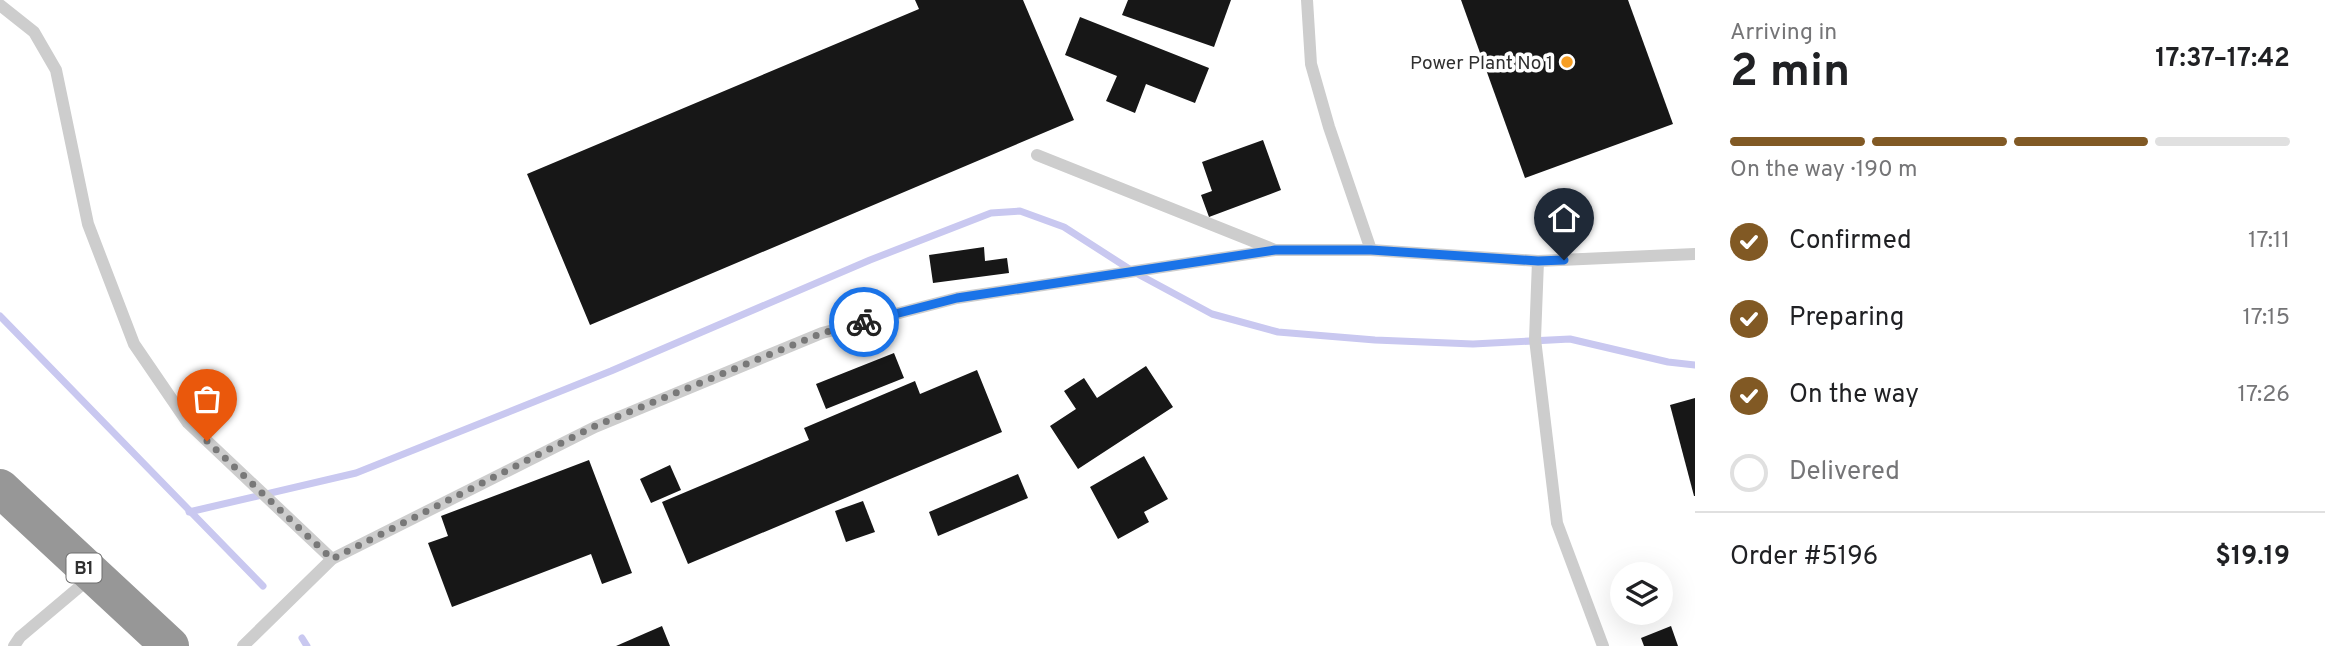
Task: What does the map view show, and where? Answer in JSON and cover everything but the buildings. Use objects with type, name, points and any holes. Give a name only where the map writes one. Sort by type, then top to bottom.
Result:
[{"type":"highway","name":"B1","points":[[0,488],[159,640]]},
{"type":"lane","points":[[1307,0],[1311,64],[1329,127],[1371,250]]},
{"type":"lane","points":[[0,5],[34,32],[56,70],[88,224],[134,344],[188,423],[332,559]]},
{"type":"lane","points":[[1037,155],[1275,250]]},
{"type":"lane","points":[[243,646],[332,559],[595,426],[822,333],[957,298],[1275,250],[1371,250],[1538,261],[1695,254]]},
{"type":"lane","points":[[1538,261],[1535,339],[1557,523],[1603,646]]},
{"type":"lane","points":[[14,646],[20,636],[93,576]]},
{"type":"waterway","points":[[189,512],[356,473],[611,371],[870,260],[991,213],[1020,211],[1064,227],[1134,272],[1212,314],[1278,332],[1473,344],[1570,339],[1668,362],[1695,365]]},
{"type":"waterway","points":[[0,316],[263,586]]},
{"type":"waterway","points":[[302,638],[307,646]]},
{"type":"way so far","points":[[207,441],[332,559],[595,426],[822,333],[864,322]]},
{"type":"place","name":"Power Plant No 1","points":[[1567,62]]},
{"type":"route","points":[[864,322],[957,298],[1275,250],[1371,250],[1538,261],[1564,260]]}]
